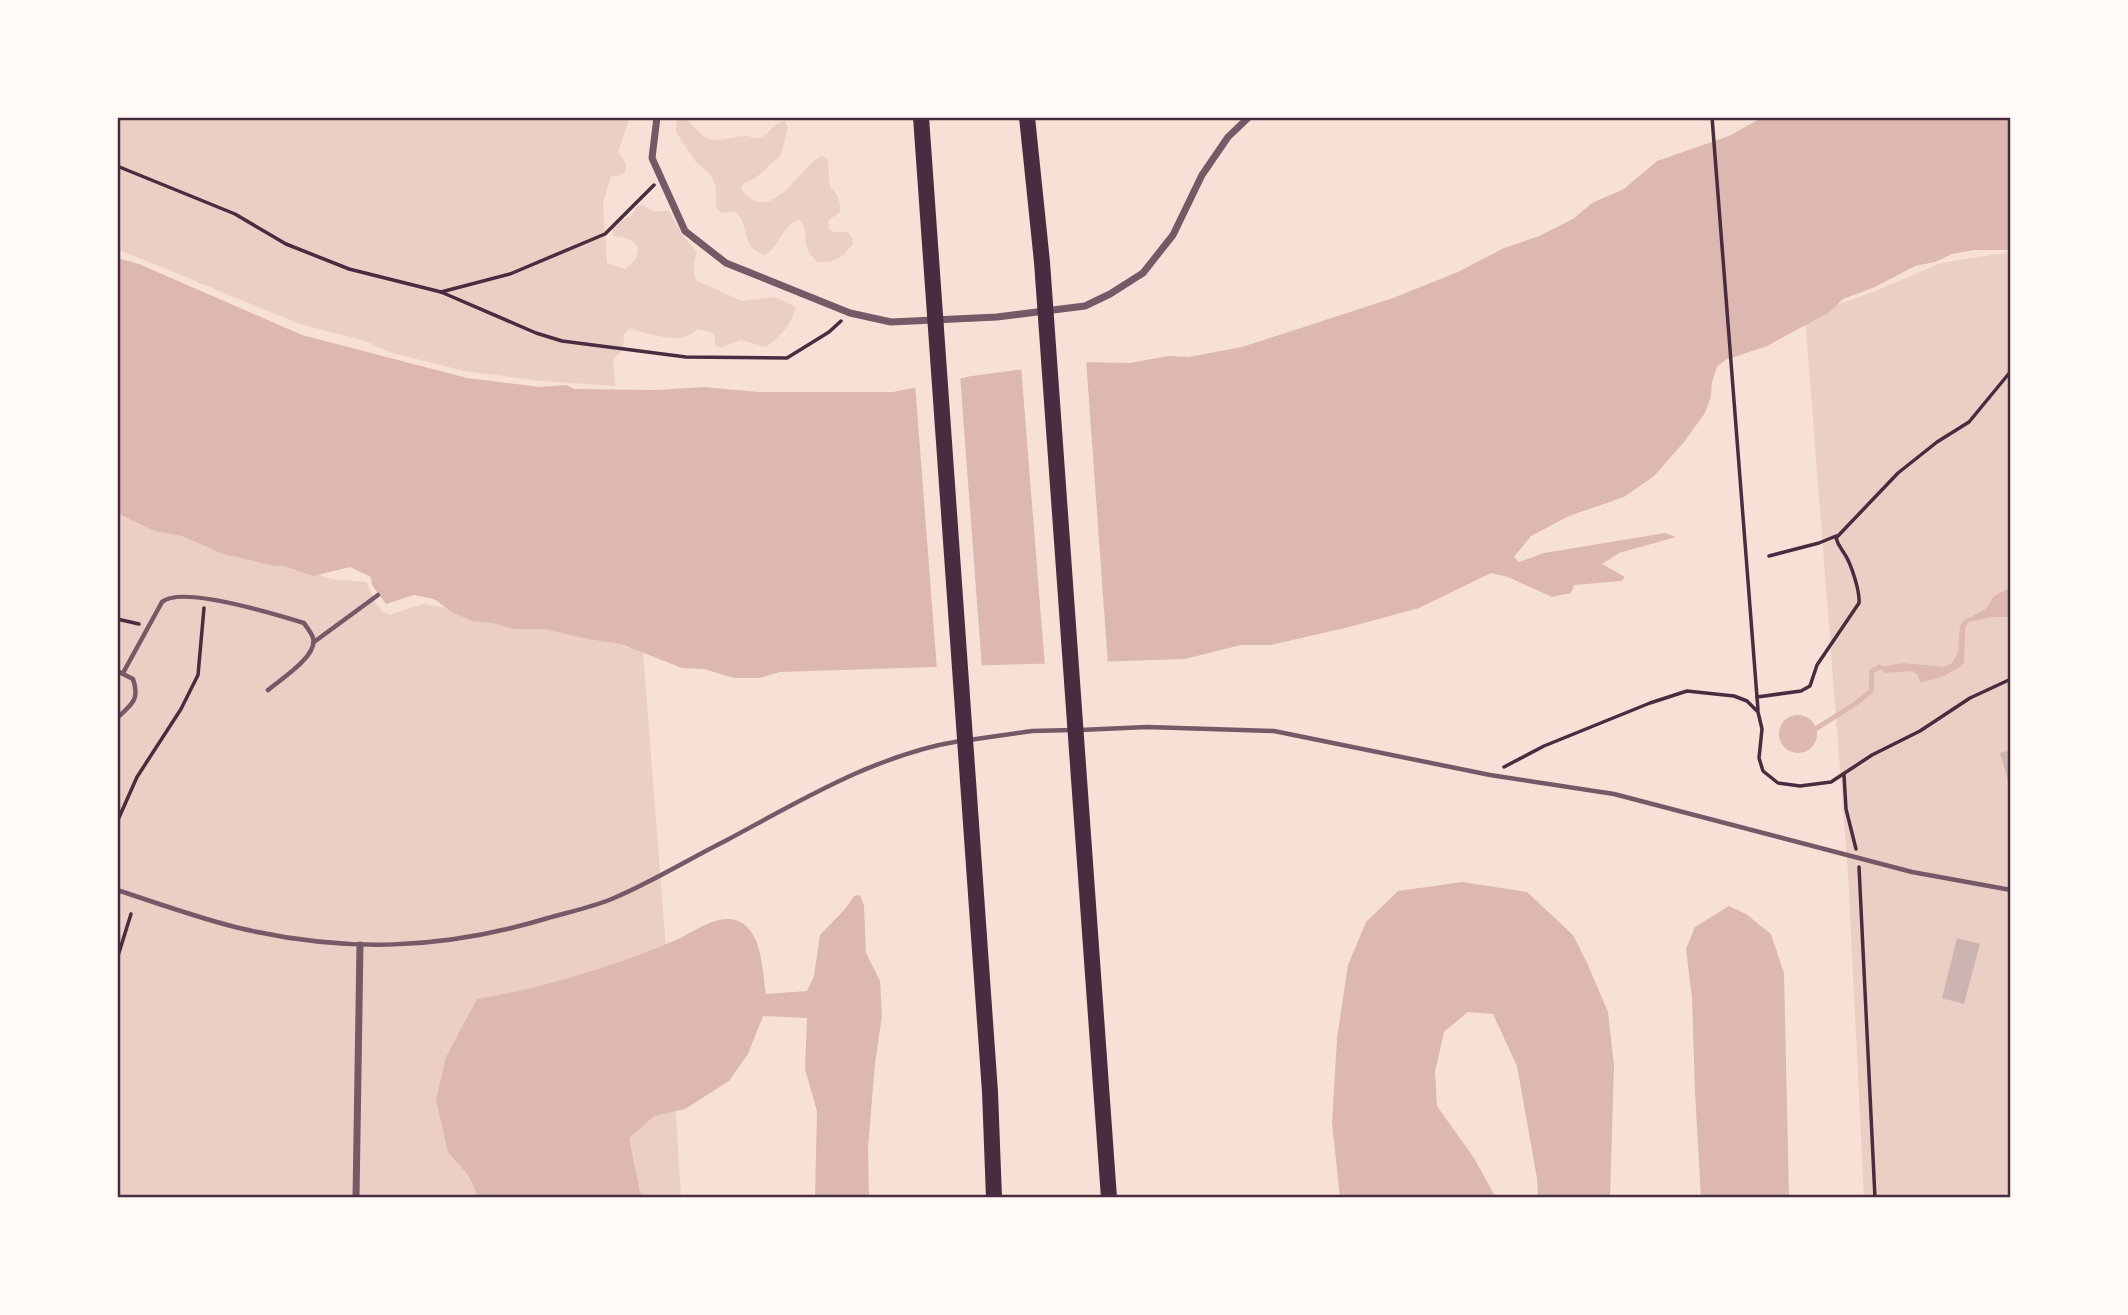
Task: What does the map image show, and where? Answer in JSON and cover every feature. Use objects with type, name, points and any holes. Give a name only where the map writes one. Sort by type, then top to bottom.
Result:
[{"type":"highway","points":[[921,117],[990,1092],[994,1198]]},
{"type":"highway","points":[[1027,117],[1042,262],[1109,1198]]},
{"type":"street","points":[[657,117],[652,158],[685,230],[726,263],[850,313],[891,322],[997,317],[1086,306],[1110,295],[1143,273],[1173,236],[1202,175],[1228,137],[1249,117]]},
{"type":"street","points":[[356,1198],[360,946]]},
{"type":"lane","points":[[313,642],[378,595]]},
{"type":"lane","points":[[117,718],[133,703],[138,692],[133,679],[120,672],[165,599],[173,596],[204,599],[304,624],[313,635],[314,646],[309,655],[268,690]]},
{"type":"lane","points":[[117,890],[239,928],[292,938],[360,946],[458,941],[516,928],[613,899],[820,791],[869,768],[936,745],[1032,731],[1147,727],[1274,731],[1490,775],[1614,793],[1858,859],[2011,890]]},
{"type":"path","points":[[1712,117],[1758,712],[1762,729],[1759,758],[1763,771],[1778,783],[1800,786],[1831,782],[1872,755],[1920,731],[1970,698],[2011,679]]},
{"type":"path","points":[[117,166],[235,214],[286,244],[349,269],[441,292],[536,333],[562,341],[685,357],[786,358],[829,332],[850,313]]},
{"type":"path","points":[[441,292],[510,274],[605,234],[662,176]]},
{"type":"path","points":[[1769,556],[1819,543],[1838,535],[1898,473],[1937,442],[1969,422],[2011,371]]},
{"type":"path","points":[[1757,697],[1801,691],[1810,686],[1817,665],[1859,603],[1860,594],[1846,554],[1838,547],[1838,535]]},
{"type":"path","points":[[117,822],[137,777],[181,709],[198,675],[204,599]]},
{"type":"path","points":[[117,619],[148,626]]},
{"type":"path","points":[[1490,775],[1544,746],[1650,703],[1688,691],[1734,696],[1747,701],[1758,712]]},
{"type":"path","points":[[1844,775],[1848,817],[1858,859],[1875,1198]]},
{"type":"path","points":[[117,959],[131,914]]},
{"type":"shaded area","points":[[117,117],[630,117],[618,152],[626,164],[625,172],[611,176],[603,203],[607,263],[625,269],[636,259],[636,244],[614,236],[612,230],[614,224],[631,216],[637,206],[644,205],[653,211],[669,211],[683,236],[697,252],[694,274],[697,281],[742,301],[775,297],[796,307],[785,330],[766,347],[741,340],[720,348],[715,344],[715,337],[711,332],[697,329],[691,334],[675,338],[629,329],[624,335],[623,350],[613,359],[615,386],[540,381],[464,371],[389,352],[365,341],[300,324],[117,249]]},
{"type":"shaded area","points":[[681,117],[703,136],[717,140],[741,136],[761,137],[785,121],[788,128],[780,157],[754,179],[743,183],[741,189],[751,199],[761,202],[771,200],[822,156],[828,159],[830,187],[837,195],[840,205],[840,212],[828,221],[829,228],[834,232],[847,232],[852,237],[853,244],[838,259],[817,262],[808,249],[805,230],[800,220],[789,226],[765,255],[757,251],[749,242],[736,212],[721,213],[716,208],[716,187],[711,175],[695,161],[676,132],[677,120]]},
{"type":"shaded area","points":[[1763,117],[2011,117],[2011,250],[1974,250],[1915,266],[1875,287],[1843,299],[1828,313],[1767,346],[1725,360],[1717,367],[1705,413],[1654,476],[1624,497],[1569,516],[1531,536],[1514,557],[1519,562],[1544,553],[1665,533],[1676,537],[1619,553],[1602,564],[1625,577],[1621,581],[1574,585],[1571,593],[1552,597],[1508,577],[1491,573],[1419,608],[1271,645],[1241,645],[1185,659],[780,672],[759,678],[734,678],[704,669],[682,668],[621,644],[545,629],[515,629],[472,621],[452,612],[434,599],[414,595],[386,604],[372,585],[371,577],[350,567],[313,576],[284,566],[223,554],[182,536],[155,531],[117,513],[117,258],[139,264],[302,335],[467,378],[540,387],[566,385],[574,389],[657,390],[703,387],[759,392],[893,392],[972,376],[1077,362],[1130,363],[1168,356],[1188,357],[1242,347],[1393,298],[1458,272],[1504,248],[1537,237],[1573,219],[1592,203],[1624,189],[1657,161],[1729,136]]},
{"type":"shaded area","points":[[2011,252],[2011,1198],[1864,1198],[1848,873],[1805,316],[1870,293],[1941,263]]},
{"type":"shaded area","points":[[117,492],[331,579],[366,582],[377,605],[389,615],[423,604],[574,629],[643,652],[667,962],[681,1198],[117,1198]]},
{"type":"shaded area","points":[[2011,589],[2011,613],[2008,617],[1968,622],[1965,628],[1964,663],[1954,670],[1938,678],[1920,682],[1917,674],[1911,671],[1884,673],[1880,667],[1904,663],[1944,667],[1952,663],[1958,652],[1960,626],[1963,621],[1986,609],[1993,597]]},
{"type":"shaded area","points":[[1798,715],[1812,720],[1817,734],[1812,748],[1798,753],[1784,748],[1779,734],[1784,720]]},
{"type":"shaded area","points":[[1462,882],[1527,892],[1573,935],[1588,965],[1608,1012],[1614,1065],[1610,1198],[1538,1198],[1537,1178],[1517,1066],[1493,1014],[1468,1012],[1444,1032],[1435,1072],[1437,1106],[1474,1158],[1496,1198],[1340,1198],[1332,1123],[1337,1038],[1348,965],[1366,922],[1398,891]]},
{"type":"shaded area","points":[[860,895],[864,905],[866,953],[880,981],[882,1016],[868,1148],[869,1198],[815,1198],[817,1111],[805,1069],[807,1018],[763,1016],[748,1054],[729,1081],[685,1109],[654,1116],[629,1138],[640,1192],[644,1198],[479,1198],[468,1175],[448,1152],[436,1100],[446,1057],[477,999],[554,982],[604,967],[723,919],[738,921],[752,934],[760,953],[766,994],[807,991],[814,976],[820,935],[854,896]]},
{"type":"shaded area","points":[[1729,906],[1746,914],[1771,934],[1784,973],[1789,1198],[1701,1198],[1692,998],[1686,949],[1695,927]]},
{"type":"pier","points":[[1086,359],[1108,665],[1045,667],[1021,366]]},
{"type":"pier","points":[[960,375],[982,669],[937,670],[915,383]]},
{"type":"building","points":[[2011,750],[2011,787],[2010,787],[2000,753]]},
{"type":"building","points":[[1957,938],[1980,944],[1964,1004],[1942,998]]},
{"type":"waterway","points":[[1817,728],[1871,691],[1872,671],[1880,667]]}]
